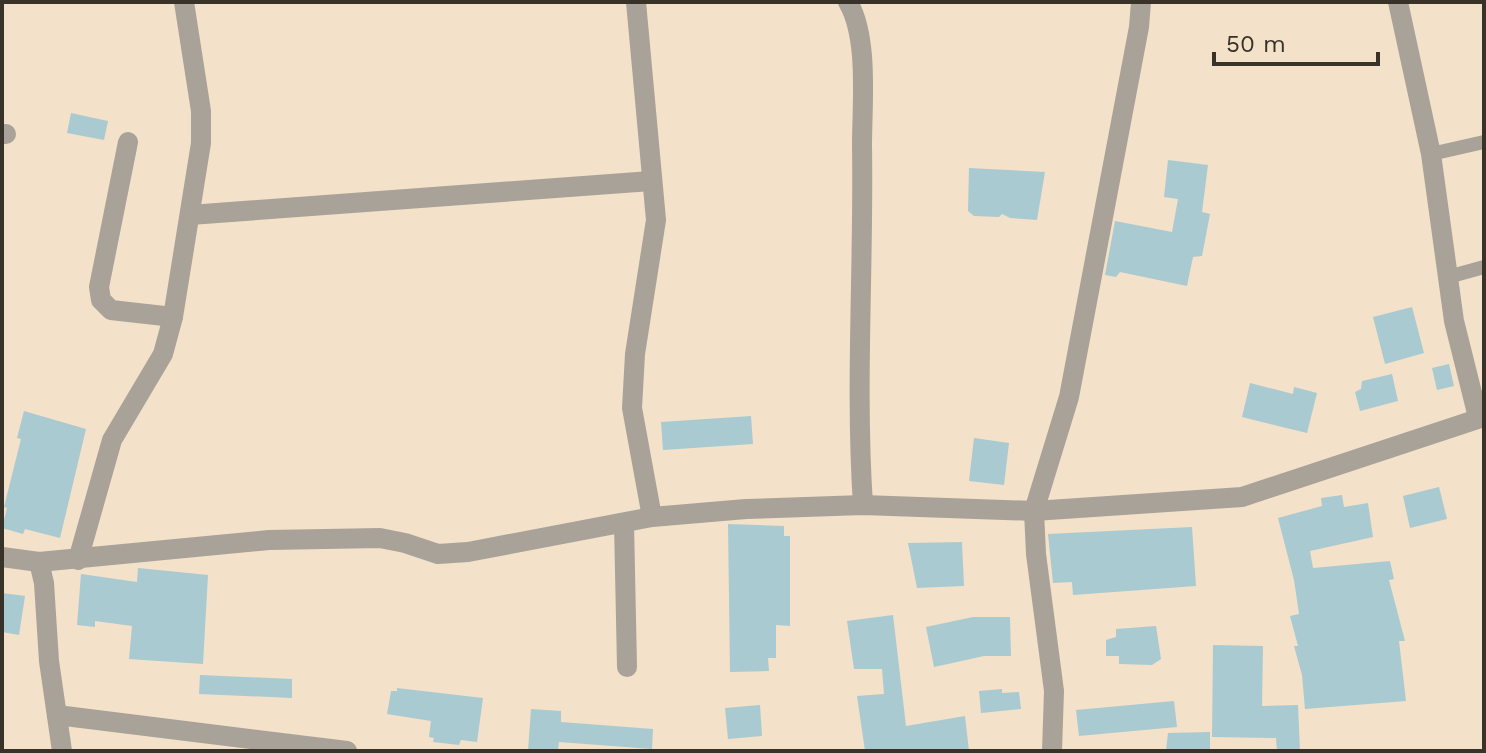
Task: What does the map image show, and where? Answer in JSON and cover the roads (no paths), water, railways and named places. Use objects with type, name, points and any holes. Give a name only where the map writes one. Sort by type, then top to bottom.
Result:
[{"type":"street","points":[[78,560],[109,447],[163,354],[173,317],[201,143],[201,111],[184,2]]},
{"type":"street","points":[[636,2],[656,220],[635,354],[632,408],[652,517]]},
{"type":"street","points":[[848,2],[855,13],[862,57],[863,258],[859,441],[863,505]]},
{"type":"street","points":[[1052,751],[1054,691],[1036,554],[1034,511],[1069,397],[1139,27],[1141,2]]},
{"type":"street","points":[[2,557],[39,562],[285,539],[380,538],[438,554],[468,552],[652,517],[796,506],[863,505],[1034,511],[1242,497],[1387,451],[1481,417],[1454,321],[1431,154],[1398,2]]},
{"type":"street","points":[[128,142],[99,287],[101,300],[111,310],[173,317]]},
{"type":"street","points":[[190,215],[651,181]]},
{"type":"street","points":[[624,523],[627,667]]},
{"type":"street","points":[[39,562],[44,583],[49,661],[62,751]]},
{"type":"street","points":[[57,715],[347,751]]},
{"type":"lane","points":[[1431,154],[1484,142]]},
{"type":"lane","points":[[1448,277],[1484,267]]}]
